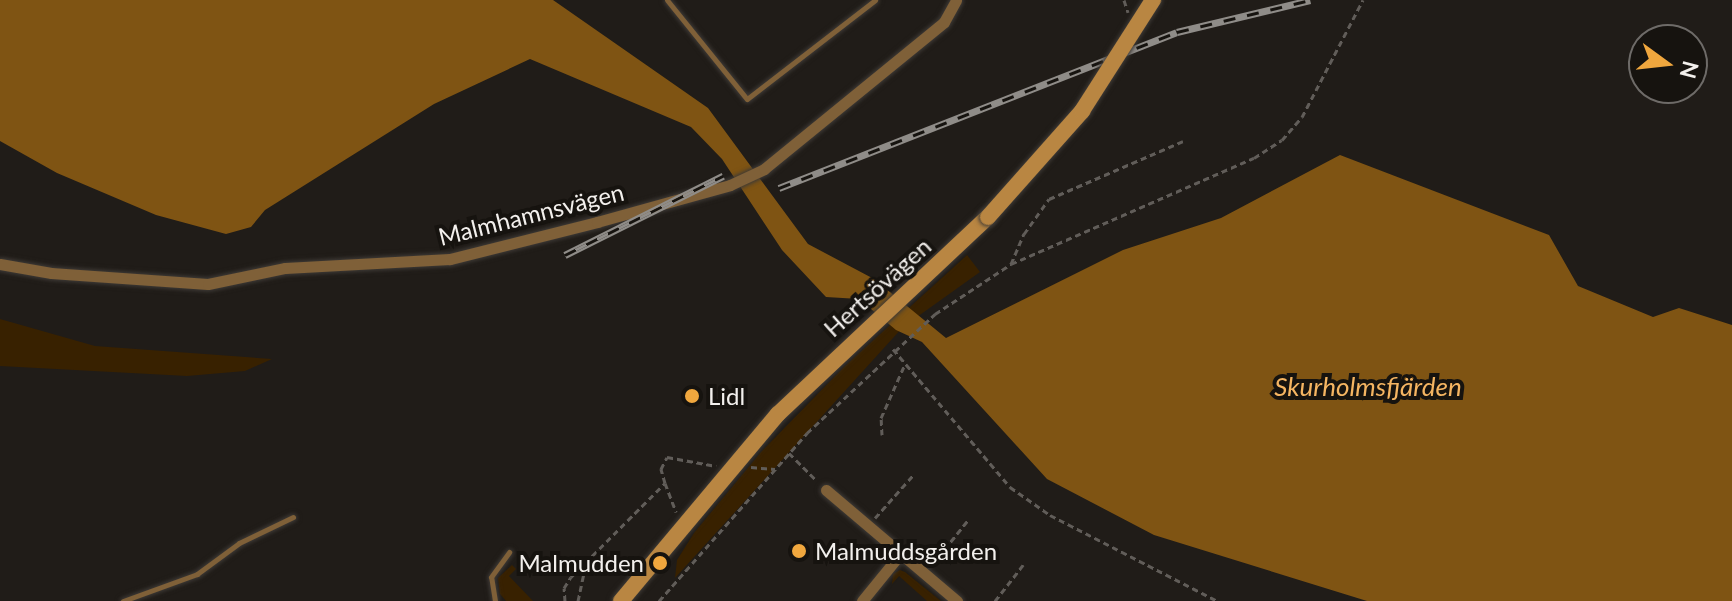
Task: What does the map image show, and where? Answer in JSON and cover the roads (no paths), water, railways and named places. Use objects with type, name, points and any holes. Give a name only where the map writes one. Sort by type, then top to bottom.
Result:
[{"type":"main road","name":"Hertsövägen","points":[[621,601],[733,463],[874,323],[988,217],[1082,111],[1153,0]]},
{"type":"street","name":"Malmhamnsvägen","points":[[0,264],[51,273],[208,284],[285,268],[450,259],[730,185],[764,169],[944,22],[956,0]]},
{"type":"street","points":[[826,490],[957,601]]},
{"type":"street","points":[[862,601],[901,553]]},
{"type":"lane","points":[[667,0],[747,99],[875,0]]},
{"type":"lane","points":[[123,601],[197,574],[239,543],[293,517]]},
{"type":"lane","points":[[495,601],[491,577],[509,552]]},
{"type":"water","name":"Skurholmsfjärden","points":[[0,0],[553,0],[708,108],[808,244],[874,279],[946,338],[1123,250],[1221,218],[1340,155],[1549,235],[1578,286],[1653,317],[1679,308],[1732,325],[1732,601],[1367,601],[1154,535],[1047,479],[922,342],[896,330],[859,299],[826,297],[782,250],[722,159],[691,127],[530,59],[434,104],[265,210],[251,227],[226,234],[156,215],[57,173],[0,141]]},
{"type":"railway","points":[[779,188],[1177,32],[1310,0]]},
{"type":"railway","points":[[565,255],[723,176]]},
{"type":"place","name":"Lidl","points":[[692,396]]},
{"type":"place","name":"Malmuddsgården","points":[[799,551]]},
{"type":"place","name":"Malmudden","points":[[660,563]]}]
